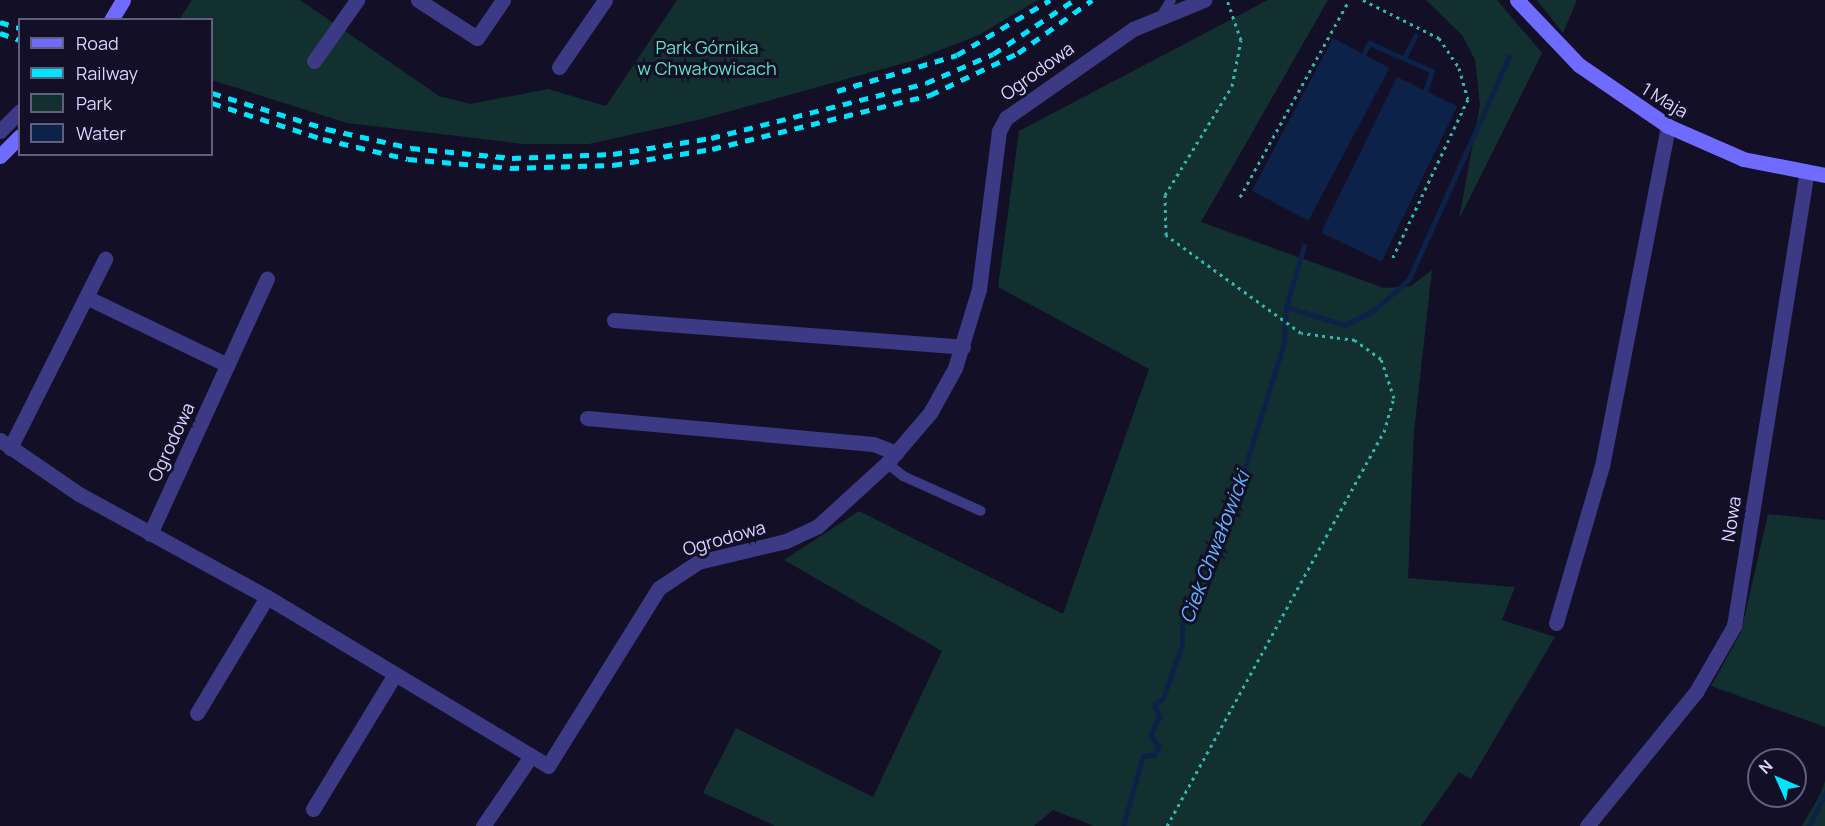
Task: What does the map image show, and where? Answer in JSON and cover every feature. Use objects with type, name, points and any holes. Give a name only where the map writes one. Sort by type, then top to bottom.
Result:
[{"type":"main road","points":[[112,18],[123,0]]},
{"type":"main road","name":"1 Maja","points":[[1517,0],[1579,65],[1668,126],[1743,159],[1825,175]]},
{"type":"main road","points":[[0,156],[18,138]]},
{"type":"street","points":[[314,61],[357,0]]},
{"type":"street","points":[[418,0],[477,38],[503,0]]},
{"type":"street","name":"Ogrodowa","points":[[105,259],[5,444],[150,534],[267,597],[548,766],[637,615],[667,580],[698,562],[808,531],[891,458],[940,397],[963,347],[988,249],[1002,124],[1027,100],[1162,15],[1204,0]]},
{"type":"street","points":[[559,67],[601,1]]},
{"type":"street","points":[[0,131],[18,113]]},
{"type":"street","points":[[1556,624],[1602,466],[1668,126]]},
{"type":"street","name":"Nowa","points":[[1587,826],[1696,692],[1734,626],[1807,172]]},
{"type":"street","name":"Ogrodowa","points":[[150,534],[267,279]]},
{"type":"street","points":[[86,297],[227,365]]},
{"type":"street","points":[[614,320],[963,347]]},
{"type":"street","points":[[587,418],[873,444],[891,458]]},
{"type":"street","points":[[197,713],[267,597]]},
{"type":"street","points":[[313,809],[395,674]]},
{"type":"street","points":[[483,826],[531,756]]},
{"type":"lane","points":[[1162,15],[1171,0]]},
{"type":"lane","points":[[891,458],[981,511]]},
{"type":"path","points":[[1167,826],[1384,432],[1394,398],[1381,359],[1355,340],[1294,328],[1166,235],[1164,195],[1232,86],[1241,40],[1227,0]]},
{"type":"path","points":[[1240,197],[1350,0]]},
{"type":"path","points":[[1363,0],[1438,38],[1459,68],[1468,99],[1392,259]]},
{"type":"green space","name":"Park Górnika w Chwałowicach","points":[[192,0],[300,0],[439,96],[470,104],[548,89],[606,106],[677,0],[1038,0],[979,35],[915,60],[702,119],[589,144],[524,144],[347,123],[213,80],[213,18],[180,18]]},
{"type":"green space","points":[[1268,0],[1328,0],[1201,222],[1384,288],[1411,286],[1432,270],[1414,432],[1408,578],[1515,587],[1502,620],[1555,637],[1471,779],[1459,772],[1421,826],[1094,826],[1053,810],[1034,826],[776,826],[703,793],[736,728],[873,797],[942,651],[784,560],[859,511],[1063,614],[1149,369],[998,287],[1019,131]]},
{"type":"green space","points":[[1426,0],[1497,0],[1542,53],[1459,219],[1480,105],[1475,60],[1462,35]]},
{"type":"green space","points":[[1537,0],[1577,0],[1563,33]]},
{"type":"green space","points":[[1768,514],[1825,520],[1825,727],[1711,686],[1741,632]]},
{"type":"green space","points":[[1825,781],[1825,826],[1802,826],[1820,795]]},
{"type":"water","points":[[1333,38],[1390,68],[1308,221],[1252,191]]},
{"type":"water","points":[[1397,77],[1457,106],[1381,262],[1321,232]]},
{"type":"waterway","points":[[1404,58],[1415,36]]},
{"type":"waterway","points":[[1363,54],[1369,43],[1432,71],[1425,91]]},
{"type":"waterway","points":[[1286,307],[1345,325],[1373,311],[1409,279],[1509,56]]},
{"type":"waterway","name":"Ciek Chwałowicki","points":[[1123,826],[1143,756],[1154,755],[1159,746],[1150,735],[1159,717],[1154,705],[1163,698],[1182,644],[1182,624],[1232,487],[1241,480],[1284,343],[1286,307],[1304,246]]},
{"type":"waterway","points":[[1809,826],[1825,793]]},
{"type":"railway","points":[[837,91],[957,55],[1050,0]]},
{"type":"railway","points":[[213,93],[327,129],[411,148],[512,158],[613,154],[711,138],[926,83],[993,54],[1074,0]]},
{"type":"railway","points":[[213,103],[323,139],[408,159],[510,168],[613,165],[712,149],[930,95],[1018,53],[1092,0]]},
{"type":"railway","points":[[0,22],[18,27]]},
{"type":"railway","points":[[0,33],[18,39]]}]
